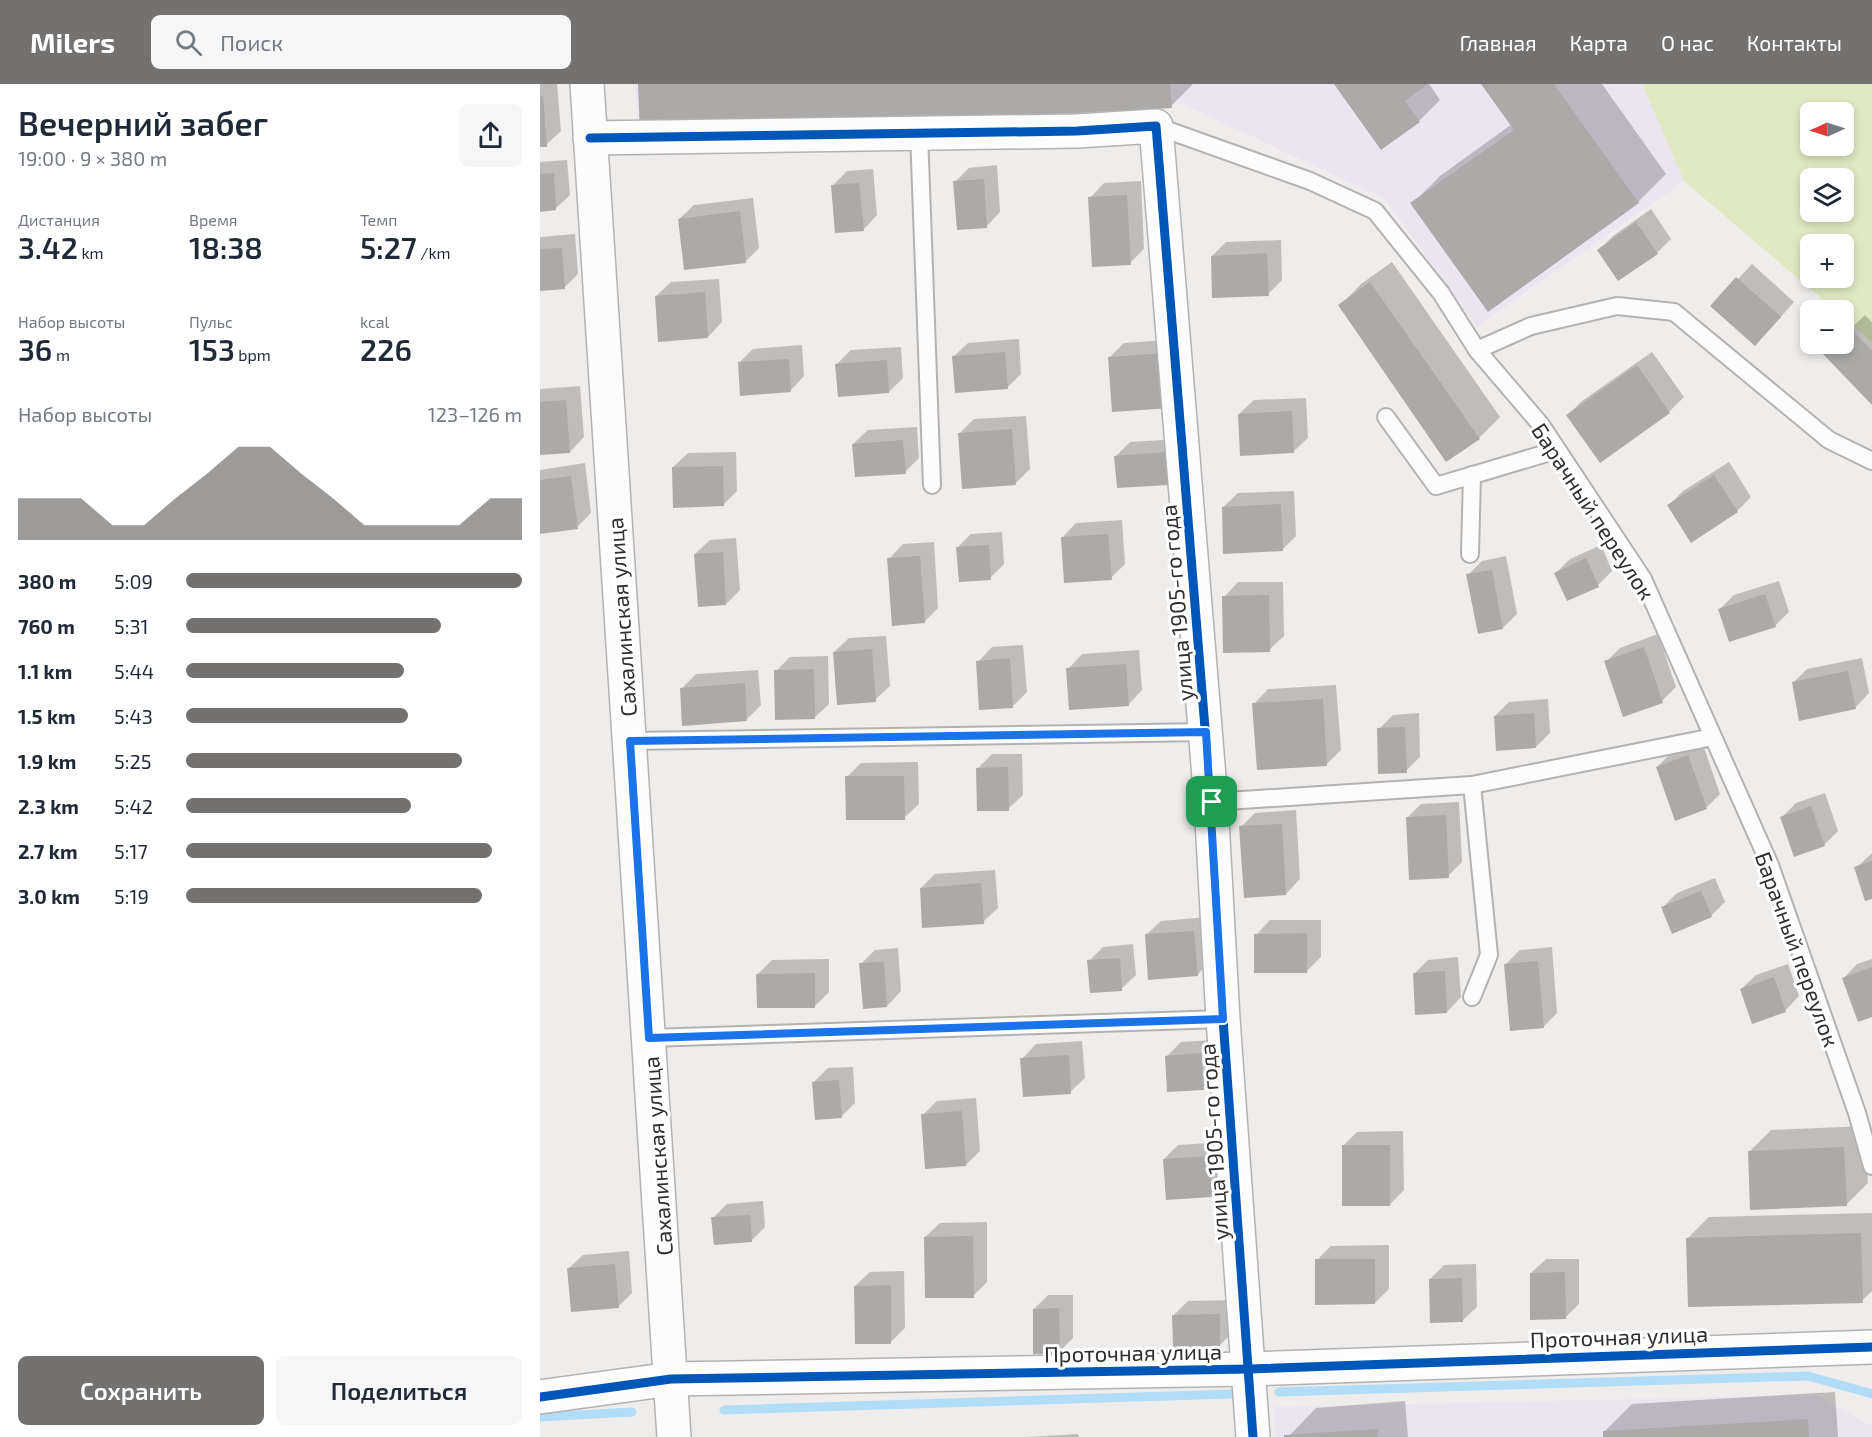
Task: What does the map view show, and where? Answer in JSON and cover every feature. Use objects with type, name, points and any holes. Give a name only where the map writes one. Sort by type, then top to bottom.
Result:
[{"type":"street","name":"Сахалинская улица","points":[[587,84],[674,1437]]},
{"type":"street","points":[[590,138],[919,133],[1156,126]]},
{"type":"street","name":"улица 1905-го года","points":[[1156,126],[1212,802],[1223,1019],[1253,1437]]},
{"type":"street","name":"Проточная улица","points":[[540,1396],[671,1379],[1249,1369],[1872,1347]]},
{"type":"lane","name":"Барачный переулок","points":[[1156,126],[1310,181],[1375,211],[1441,293],[1478,350],[1541,425],[1643,579],[1770,865],[1857,1113],[1872,1166]]},
{"type":"lane","points":[[919,133],[932,485]]},
{"type":"lane","points":[[1478,350],[1532,326],[1617,306],[1674,312],[1829,440],[1872,460]]},
{"type":"lane","points":[[1386,417],[1436,486],[1557,450]]},
{"type":"lane","points":[[1470,555],[1472,475]]},
{"type":"lane","points":[[630,741],[1206,732]]},
{"type":"lane","points":[[1212,802],[1472,785],[1713,737]]},
{"type":"lane","points":[[1472,785],[1489,955],[1472,997]]},
{"type":"lane","points":[[649,1038],[1223,1019]]},
{"type":"shaded area","points":[[635,84],[1642,84],[1684,181],[1477,326],[1385,199],[1181,103],[638,136]]},
{"type":"shaded area","points":[[1814,1395],[1872,1426],[1872,1437],[1276,1437],[1274,1407]]},
{"type":"green space","points":[[1642,84],[1872,84],[1872,342],[1854,327],[1854,300],[1823,300],[1809,288],[1854,288],[1854,234],[1800,234],[1800,280],[1684,181]]},
{"type":"building","points":[[638,84],[1170,84],[1172,108],[640,136]]},
{"type":"building","points":[[1334,84],[1428,84],[1405,101],[1420,122],[1381,150]]},
{"type":"building","points":[[1481,84],[1554,84],[1639,203],[1488,312],[1410,203],[1514,130]]},
{"type":"building","points":[[540,96],[543,96],[547,147],[540,147]]},
{"type":"building","points":[[554,173],[556,210],[540,212],[540,174]]},
{"type":"building","points":[[984,179],[987,228],[957,230],[953,181]]},
{"type":"building","points":[[859,183],[864,231],[835,233],[831,185]]},
{"type":"building","points":[[1127,195],[1131,265],[1092,267],[1088,197]]},
{"type":"building","points":[[740,211],[746,263],[684,270],[678,219]]},
{"type":"building","points":[[1636,222],[1658,254],[1618,281],[1597,250]]},
{"type":"building","points":[[562,248],[565,289],[540,291],[540,249]]},
{"type":"building","points":[[1267,253],[1269,296],[1212,298],[1211,256]]},
{"type":"building","points":[[1736,277],[1781,317],[1755,346],[1710,306]]},
{"type":"building","points":[[1370,282],[1480,439],[1446,462],[1338,305]]},
{"type":"building","points":[[705,292],[708,338],[658,342],[655,296]]},
{"type":"building","points":[[1854,332],[1872,351],[1872,405],[1823,354],[1854,354]]},
{"type":"building","points":[[1005,352],[1008,389],[955,393],[952,356]]},
{"type":"building","points":[[1167,353],[1171,408],[1112,412],[1108,357]]},
{"type":"building","points":[[789,359],[791,392],[740,396],[738,362]]},
{"type":"building","points":[[887,360],[889,393],[838,397],[835,364]]},
{"type":"building","points":[[1637,365],[1670,413],[1600,463],[1566,415]]},
{"type":"building","points":[[566,400],[570,453],[540,455],[540,402]]},
{"type":"building","points":[[1292,411],[1294,453],[1240,456],[1238,414]]},
{"type":"building","points":[[1012,429],[1016,485],[962,489],[958,433]]},
{"type":"building","points":[[903,440],[906,474],[855,477],[852,444]]},
{"type":"building","points":[[1166,452],[1168,485],[1117,488],[1114,456]]},
{"type":"building","points":[[723,466],[724,506],[673,508],[672,467]]},
{"type":"building","points":[[1714,475],[1738,512],[1691,543],[1667,505]]},
{"type":"building","points":[[571,476],[578,529],[540,534],[540,480]]},
{"type":"building","points":[[1281,504],[1283,551],[1223,554],[1222,507]]},
{"type":"building","points":[[1108,534],[1112,580],[1064,583],[1061,537]]},
{"type":"building","points":[[989,545],[991,580],[959,582],[956,547]]},
{"type":"building","points":[[723,552],[726,605],[698,607],[694,554]]},
{"type":"building","points":[[920,556],[925,623],[892,626],[887,558]]},
{"type":"building","points":[[1586,558],[1599,587],[1567,601],[1554,573]]},
{"type":"building","points":[[1492,570],[1503,629],[1478,634],[1466,574]]},
{"type":"building","points":[[1765,594],[1776,627],[1729,642],[1718,609]]},
{"type":"building","points":[[1269,595],[1270,652],[1223,653],[1222,596]]},
{"type":"building","points":[[1644,647],[1663,703],[1623,717],[1604,661]]},
{"type":"building","points":[[872,649],[876,702],[837,705],[833,652]]},
{"type":"building","points":[[1010,658],[1013,708],[979,710],[976,661]]},
{"type":"building","points":[[1126,664],[1129,706],[1069,710],[1066,668]]},
{"type":"building","points":[[814,669],[815,719],[775,720],[774,670]]},
{"type":"building","points":[[1848,671],[1856,709],[1799,721],[1792,682]]},
{"type":"building","points":[[745,683],[747,721],[682,726],[680,688]]},
{"type":"building","points":[[1323,699],[1327,766],[1257,770],[1252,703]]},
{"type":"building","points":[[1534,713],[1536,748],[1496,751],[1494,716]]},
{"type":"building","points":[[1405,727],[1407,773],[1378,774],[1377,728]]},
{"type":"building","points":[[1688,755],[1707,809],[1675,821],[1656,767]]},
{"type":"building","points":[[1008,767],[1009,811],[977,811],[976,768]]},
{"type":"building","points":[[845,776],[904,776],[905,820],[846,820]]},
{"type":"building","points":[[1811,806],[1825,846],[1794,857],[1780,817]]},
{"type":"building","points":[[1446,815],[1449,878],[1409,880],[1406,817]]},
{"type":"building","points":[[1282,824],[1286,895],[1244,898],[1239,826]]},
{"type":"building","points":[[1872,861],[1872,899],[1865,901],[1854,867]]},
{"type":"building","points":[[981,883],[984,924],[922,928],[920,888]]},
{"type":"building","points":[[1701,891],[1712,917],[1672,934],[1661,907]]},
{"type":"building","points":[[1194,931],[1198,976],[1148,980],[1145,934]]},
{"type":"building","points":[[1307,933],[1307,973],[1254,973],[1254,934]]},
{"type":"building","points":[[1120,958],[1122,991],[1090,993],[1087,960]]},
{"type":"building","points":[[1538,961],[1544,1028],[1510,1031],[1504,964]]},
{"type":"building","points":[[884,962],[887,1007],[863,1009],[859,963]]},
{"type":"building","points":[[1872,967],[1872,1017],[1858,1022],[1842,978]]},
{"type":"building","points":[[1445,971],[1447,1013],[1415,1015],[1413,973]]},
{"type":"building","points":[[815,973],[815,1008],[757,1008],[756,974]]},
{"type":"building","points":[[1774,977],[1786,1012],[1752,1024],[1740,989]]},
{"type":"building","points":[[1201,1053],[1204,1090],[1167,1092],[1165,1056]]},
{"type":"building","points":[[1069,1055],[1071,1094],[1023,1097],[1020,1058]]},
{"type":"building","points":[[839,1080],[842,1118],[815,1120],[812,1082]]},
{"type":"building","points":[[962,1111],[966,1166],[925,1169],[921,1114]]},
{"type":"building","points":[[1342,1145],[1390,1145],[1390,1206],[1342,1206]]},
{"type":"building","points":[[1844,1147],[1847,1206],[1750,1210],[1748,1151]]},
{"type":"building","points":[[1209,1156],[1212,1197],[1166,1200],[1163,1159]]},
{"type":"building","points":[[750,1215],[752,1242],[714,1245],[711,1217]]},
{"type":"building","points":[[1861,1233],[1863,1303],[1688,1307],[1686,1238]]},
{"type":"building","points":[[973,1236],[974,1298],[925,1298],[924,1237]]},
{"type":"building","points":[[1315,1259],[1375,1259],[1375,1304],[1315,1305]]},
{"type":"building","points":[[615,1264],[619,1308],[571,1312],[567,1268]]},
{"type":"building","points":[[1565,1272],[1566,1319],[1530,1320],[1530,1273]]},
{"type":"building","points":[[1462,1278],[1463,1322],[1430,1323],[1429,1279]]},
{"type":"building","points":[[891,1285],[891,1344],[855,1344],[854,1286]]},
{"type":"building","points":[[1059,1308],[1060,1354],[1033,1354],[1033,1309]]},
{"type":"building","points":[[1220,1314],[1220,1347],[1173,1348],[1172,1315]]},
{"type":"building","points":[[1808,1419],[1809,1437],[1603,1437],[1603,1431]]},
{"type":"building","points":[[1378,1429],[1378,1437],[1284,1437],[1284,1435]]},
{"type":"waterway","points":[[1279,1392],[1808,1376],[1872,1394]]},
{"type":"waterway","points":[[724,1410],[1231,1394]]},
{"type":"waterway","points":[[540,1417],[632,1412]]},
{"type":"cycle path","points":[[590,138],[1077,131],[1156,126],[1211,802],[1223,1019],[1253,1437]]},
{"type":"cycle path","points":[[540,1397],[671,1379],[1249,1369],[1872,1347]]},
{"type":"route","points":[[1206,732],[1212,802],[1223,1019],[649,1038],[630,741],[1206,732]]}]
